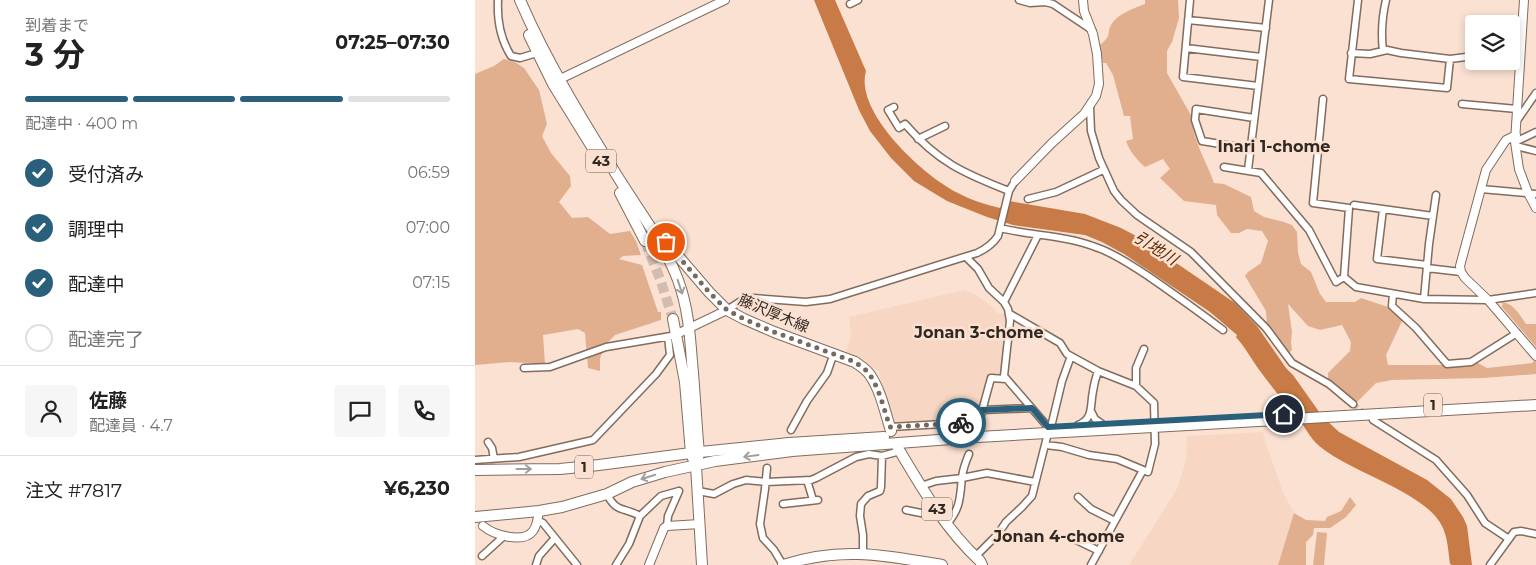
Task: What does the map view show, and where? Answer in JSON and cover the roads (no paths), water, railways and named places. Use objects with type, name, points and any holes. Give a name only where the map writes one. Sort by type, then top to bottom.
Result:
[{"type":"main road","name":"藤沢厚木線","points":[[514,0],[537,53],[664,250],[674,270],[685,302],[690,328],[702,565]]},
{"type":"main road","name":"藤沢厚木線","points":[[521,0],[556,81],[625,201],[645,241]]},
{"type":"main road","name":"藤沢厚木線","points":[[641,213],[709,292],[727,310],[774,332],[835,353],[855,362],[870,374],[878,390],[891,429]]},
{"type":"main road","name":"藤沢厚木線","points":[[673,319],[673,335],[687,401],[695,453]]},
{"type":"main road","points":[[687,401],[685,342],[690,328]]},
{"type":"main road","name":"1","points":[[475,470],[559,469],[789,443],[923,433],[1155,425],[1536,399]]},
{"type":"main road","name":"1","points":[[1332,414],[1536,406]]},
{"type":"main road","name":"1","points":[[478,521],[489,517],[538,516],[607,494],[650,476],[696,466],[792,451],[846,448],[1078,425],[1155,425]]},
{"type":"main road","name":"43","points":[[899,449],[939,513],[979,561]]},
{"type":"main road","points":[[783,565],[815,556],[846,553],[863,553],[905,562],[942,565]]},
{"type":"street","points":[[498,0],[497,7],[502,35],[511,56],[520,58],[537,53]]},
{"type":"street","points":[[556,81],[725,0]]},
{"type":"street","points":[[850,4],[858,0]]},
{"type":"street","points":[[1019,0],[1030,3],[1045,2],[1053,4],[1092,30]]},
{"type":"street","points":[[524,368],[550,367],[606,347],[673,335],[727,310],[744,299],[806,302],[829,300],[966,257],[987,248],[998,236],[1009,194],[1015,181],[1090,107],[1096,96],[1099,84],[1097,54],[1092,30],[1084,11],[1083,0]]},
{"type":"street","points":[[1189,0],[1183,77],[1258,86]]},
{"type":"street","points":[[1248,170],[1269,0]]},
{"type":"street","points":[[1358,0],[1349,79],[1447,88],[1450,59]]},
{"type":"street","points":[[1383,51],[1381,35],[1386,0]]},
{"type":"street","points":[[1520,52],[1524,0]]},
{"type":"street","points":[[1188,20],[1265,28]]},
{"type":"street","points":[[1186,48],[1261,57]]},
{"type":"street","points":[[1351,53],[1370,54],[1387,50],[1450,59],[1465,57]]},
{"type":"street","points":[[1519,70],[1516,122],[1519,169],[1532,194],[1536,208]]},
{"type":"street","points":[[1516,122],[1536,93]]},
{"type":"street","points":[[1323,99],[1313,203],[1349,208],[1344,277]]},
{"type":"street","points":[[1461,104],[1517,109]]},
{"type":"street","points":[[1090,107],[1094,143],[1103,170],[1114,191],[1128,208],[1191,252],[1266,328],[1292,363],[1329,384],[1353,404]]},
{"type":"street","points":[[894,108],[888,110],[899,128],[905,124],[934,153],[958,169],[1009,194]]},
{"type":"street","points":[[1251,148],[1201,141],[1195,120],[1196,109],[1254,118]]},
{"type":"street","points":[[918,139],[945,126]]},
{"type":"street","points":[[1516,141],[1536,132]]},
{"type":"street","points":[[1536,151],[1516,141],[1506,140],[1486,170],[1460,266],[1461,272],[1536,356]]},
{"type":"street","points":[[1224,167],[1261,173],[1306,226],[1336,282],[1344,277]]},
{"type":"street","points":[[1028,199],[1056,192],[1103,170]]},
{"type":"street","points":[[1481,189],[1532,194]]},
{"type":"street","points":[[1424,298],[1436,195]]},
{"type":"street","points":[[1354,205],[1433,216]]},
{"type":"street","points":[[1383,209],[1377,259],[1461,272]]},
{"type":"street","points":[[1000,228],[1020,233],[1071,239],[1114,255],[1187,302],[1223,330]]},
{"type":"street","points":[[1004,302],[1038,235]]},
{"type":"street","points":[[966,257],[978,269],[989,288],[1004,302],[1010,314],[1004,376],[1049,429]]},
{"type":"street","points":[[1344,277],[1356,287],[1424,298],[1488,300],[1536,293]]},
{"type":"street","points":[[1393,294],[1392,306],[1416,328],[1447,364],[1471,362],[1517,333]]},
{"type":"street","points":[[1010,314],[1060,343],[1067,354],[1098,371],[1136,386],[1154,403],[1155,444],[1148,472],[1117,459],[1046,445]]},
{"type":"street","points":[[475,460],[519,457],[593,440],[656,374],[670,355],[673,335]]},
{"type":"street","points":[[1136,386],[1137,368],[1144,349]]},
{"type":"street","points":[[791,430],[807,401],[827,373],[835,353]]},
{"type":"street","points":[[979,561],[1006,522],[1031,496],[1062,381],[1071,356]]},
{"type":"street","points":[[1078,425],[1087,420],[1091,411],[1093,390],[1098,371]]},
{"type":"street","points":[[891,429],[979,422],[991,378],[1006,380]]},
{"type":"street","points":[[982,410],[1032,408]]},
{"type":"street","points":[[1091,411],[1095,420],[1102,424]]},
{"type":"street","points":[[1373,420],[1436,460],[1467,495],[1485,523],[1509,539]]},
{"type":"street","points":[[488,442],[492,448],[494,459]]},
{"type":"street","points":[[698,491],[711,494],[720,492],[739,482],[752,480],[766,482],[807,480],[816,478],[856,457],[869,454],[882,456],[899,449]]},
{"type":"street","points":[[947,524],[957,511],[962,478],[969,454]]},
{"type":"street","points":[[863,553],[861,504],[865,498],[877,492],[881,487],[882,456]]},
{"type":"street","points":[[767,468],[760,518],[761,530],[763,538],[774,550],[783,565]]},
{"type":"street","points":[[1091,565],[1143,470]]},
{"type":"street","points":[[921,486],[935,481],[987,473],[1035,482]]},
{"type":"street","points":[[783,504],[815,500],[807,480]]},
{"type":"street","points":[[616,565],[629,544],[640,516],[661,496],[679,490],[668,516],[667,526],[664,528],[649,565]]},
{"type":"street","points":[[607,494],[611,502],[618,508],[640,516]]},
{"type":"street","points":[[1079,497],[1091,509],[1115,521]]},
{"type":"street","points":[[906,510],[926,514],[939,513]]},
{"type":"street","points":[[478,521],[496,534],[519,537],[530,534],[534,530],[538,516]]},
{"type":"street","points":[[538,516],[554,539],[577,565]]},
{"type":"street","points":[[667,526],[700,524]]},
{"type":"street","points":[[1490,565],[1516,531],[1536,534]]},
{"type":"street","points":[[482,556],[504,536]]},
{"type":"street","points":[[1070,537],[1099,550]]},
{"type":"street","points":[[536,565],[541,553],[554,539]]},
{"type":"tunnel","points":[[645,241],[673,319]]},
{"type":"tunnel","points":[[1353,404],[1366,415]]},
{"type":"district","name":"Inari 1-chome","points":[[1274,146]]},
{"type":"district","name":"Jonan 3-chome","points":[[979,332]]},
{"type":"district","name":"Jonan 4-chome","points":[[1059,536]]},
{"type":"water label","name":"引地川","points":[[1156,248]]}]
